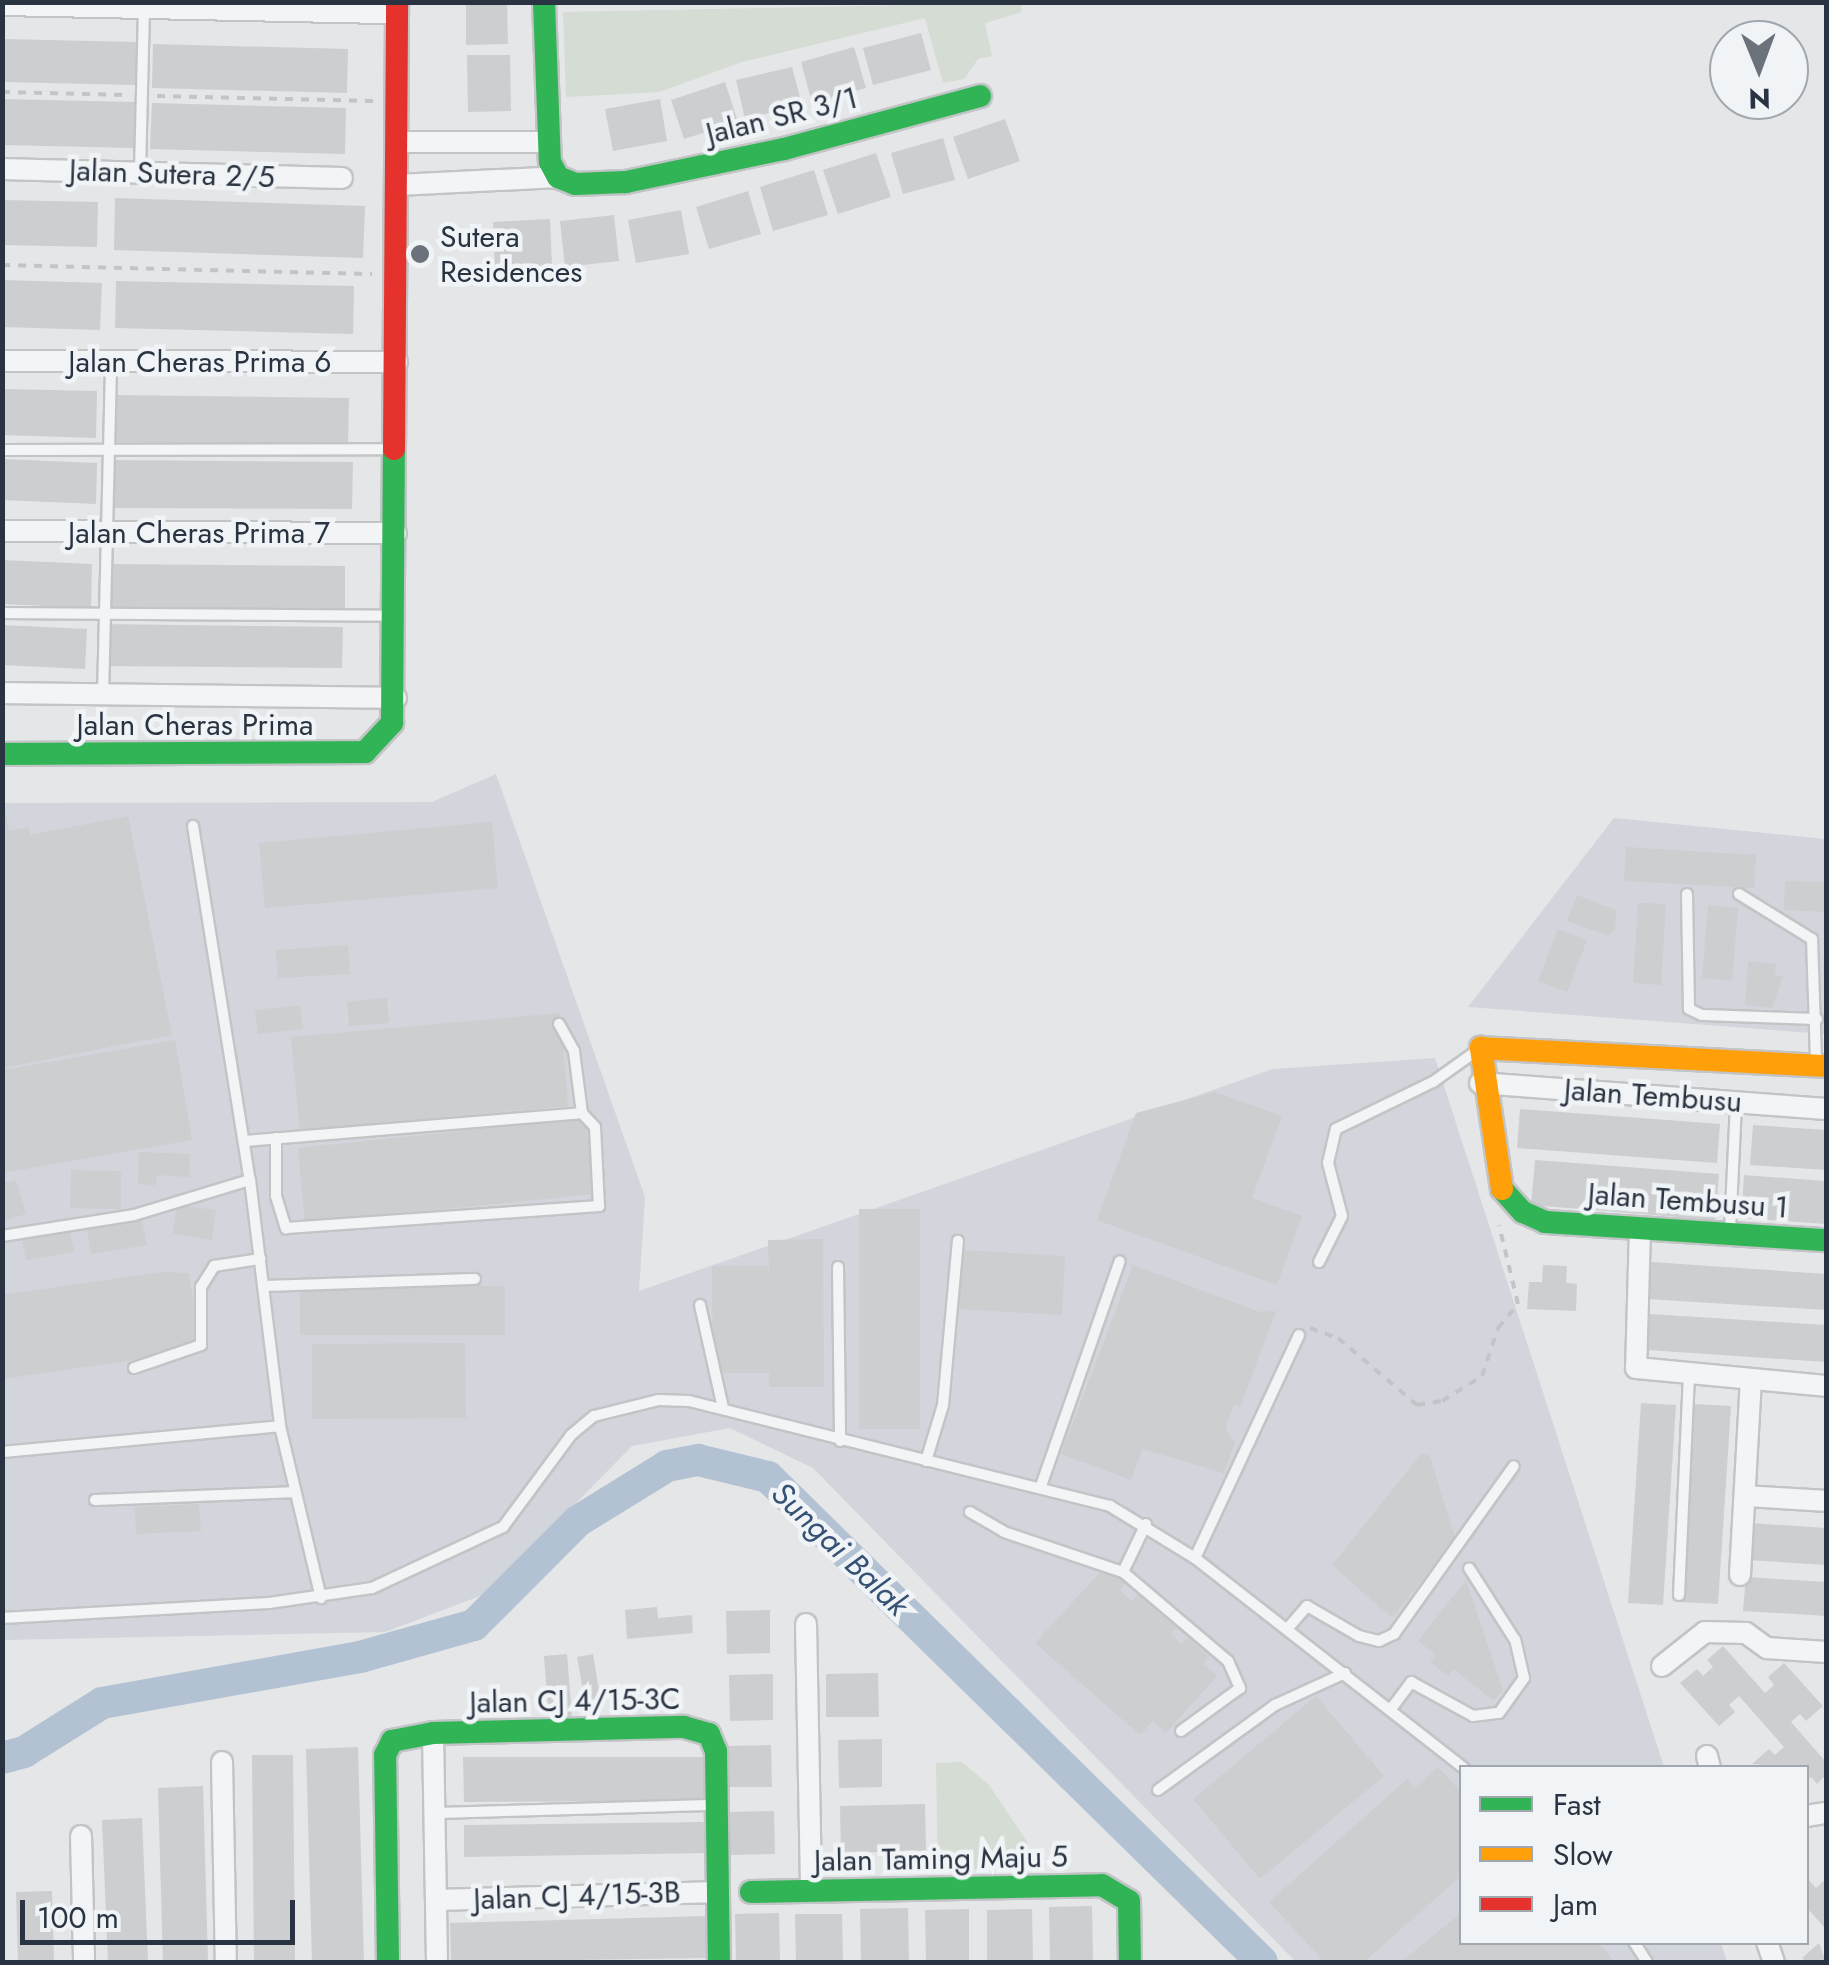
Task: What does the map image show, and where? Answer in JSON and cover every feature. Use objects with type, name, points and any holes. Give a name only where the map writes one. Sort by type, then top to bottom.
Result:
[{"type":"street","points":[[397,185],[558,177],[548,142],[544,2]]},
{"type":"street","points":[[2,5],[397,8],[398,142],[396,698],[2,693]]},
{"type":"street","name":"Jalan SR 3/1","points":[[558,177],[598,186],[784,149],[980,96]]},
{"type":"street","points":[[398,142],[548,142]]},
{"type":"street","name":"Jalan Sutera 2/5","points":[[2,169],[342,178]]},
{"type":"street","name":"Jalan Cheras Prima 6","points":[[2,361],[397,362]]},
{"type":"street","name":"Jalan Cheras Prima 7","points":[[2,531],[396,534]]},
{"type":"street","name":"Jalan Cheras Prima","points":[[2,754],[340,756],[364,752],[383,740],[396,698]]},
{"type":"street","points":[[1514,1206],[1496,1173],[1480,1083],[1481,1048],[1821,1066]]},
{"type":"street","name":"Jalan Tembusu","points":[[1480,1083],[1826,1109]]},
{"type":"street","name":"Jalan Tembusu 1","points":[[1514,1206],[1545,1222],[1826,1240]]},
{"type":"street","points":[[1640,1228],[1636,1368],[1826,1386]]},
{"type":"street","points":[[1740,1575],[1751,1380]]},
{"type":"street","points":[[1745,1496],[1826,1501]]},
{"type":"street","points":[[806,1624],[811,1891]]},
{"type":"street","points":[[1662,1666],[1705,1632],[1746,1633],[1768,1648],[1826,1652]]},
{"type":"street","name":"Jalan CJ 4/15-3C","points":[[388,1962],[385,1754],[392,1742],[433,1733],[684,1727],[710,1734],[716,1751],[720,1962]]},
{"type":"street","points":[[433,1733],[438,1962]]},
{"type":"street","points":[[222,1762],[226,1962]]},
{"type":"street","points":[[81,1836],[84,1962]]},
{"type":"street","name":"Jalan Taming Maju 5","points":[[751,1892],[1102,1885],[1129,1901],[1130,1962]]},
{"type":"street","name":"Jalan CJ 4/15-3B","points":[[436,1900],[718,1892]]},
{"type":"lane","points":[[140,173],[144,8]]},
{"type":"lane","points":[[103,695],[111,363]]},
{"type":"lane","points":[[2,450],[396,449]]},
{"type":"lane","points":[[2,613],[104,617],[396,616]]},
{"type":"lane","points":[[194,826],[250,1180],[280,1426],[292,1492],[322,1598]]},
{"type":"lane","points":[[1687,894],[1689,1009],[1702,1016],[1817,1019]]},
{"type":"lane","points":[[1740,894],[1812,939],[1821,1066]]},
{"type":"lane","points":[[276,1138],[276,1196],[286,1228],[599,1206],[595,1128],[582,1113],[574,1051],[559,1024]]},
{"type":"lane","points":[[1319,1262],[1342,1216],[1326,1146],[1336,1129],[1433,1082],[1481,1048]]},
{"type":"lane","points":[[1730,1234],[1736,1102]]},
{"type":"lane","points":[[244,1141],[582,1113]]},
{"type":"lane","points":[[2,1236],[134,1215],[250,1180]]},
{"type":"lane","points":[[926,1461],[949,1368],[958,1241]]},
{"type":"lane","points":[[134,1368],[201,1345],[200,1287],[214,1266],[260,1259]]},
{"type":"lane","points":[[1041,1486],[1120,1261]]},
{"type":"lane","points":[[838,1267],[840,1441]]},
{"type":"lane","points":[[263,1286],[475,1279]]},
{"type":"lane","points":[[700,1305],[724,1408]]},
{"type":"lane","points":[[1195,1558],[1299,1336]]},
{"type":"lane","points":[[1679,1595],[1689,1376]]},
{"type":"lane","points":[[2,1618],[322,1598],[409,1574],[503,1527],[571,1435],[594,1416],[658,1400],[724,1408],[840,1441],[1041,1486],[1110,1506],[1146,1524],[1195,1558],[1460,1765]]},
{"type":"lane","points":[[2,1452],[280,1426]]},
{"type":"lane","points":[[1288,1628],[1307,1606],[1359,1636],[1379,1641],[1394,1634],[1514,1466]]},
{"type":"lane","points":[[95,1500],[292,1492]]},
{"type":"lane","points":[[970,1512],[1004,1532],[1123,1572],[1228,1661],[1240,1688],[1181,1731]]},
{"type":"lane","points":[[1123,1572],[1146,1524]]},
{"type":"lane","points":[[1390,1710],[1412,1682],[1472,1716],[1499,1713],[1524,1678],[1516,1640],[1469,1568]]},
{"type":"lane","points":[[1158,1790],[1275,1704],[1345,1673]]},
{"type":"lane","points":[[434,1814],[717,1805]]},
{"type":"path","points":[[2,92],[397,102]]},
{"type":"path","points":[[2,265],[397,275]]},
{"type":"path","points":[[1299,1336],[1304,1329],[1324,1331],[1417,1404],[1442,1401],[1482,1376],[1498,1328],[1518,1304],[1498,1233],[1514,1206]]},
{"type":"shaded area","points":[[1021,3],[1022,12],[985,23],[992,56],[978,59],[964,79],[943,83],[925,18],[742,62],[659,92],[566,97],[563,12]]},
{"type":"shaded area","points":[[496,774],[645,1197],[639,1291],[1273,1069],[1435,1058],[1663,1765],[1459,1765],[1459,1945],[1722,1945],[1727,1962],[1296,1962],[813,1468],[730,1428],[632,1446],[488,1593],[385,1632],[3,1640],[2,803],[432,802]]},
{"type":"shaded area","points":[[1614,818],[1826,839],[1826,1034],[1468,1007]]},
{"type":"shaded area","points":[[962,1762],[989,1785],[1028,1843],[1028,1869],[938,1870],[936,1763]]},
{"type":"building","points":[[466,2],[507,2],[508,44],[466,45]]},
{"type":"building","points":[[921,33],[931,70],[873,85],[863,48]]},
{"type":"building","points":[[2,39],[137,42],[136,85],[2,82]]},
{"type":"building","points":[[153,44],[348,49],[347,93],[152,88]]},
{"type":"building","points":[[854,47],[866,88],[812,103],[801,62]]},
{"type":"building","points":[[467,55],[510,55],[511,111],[468,112]]},
{"type":"building","points":[[792,67],[802,105],[745,119],[736,80]]},
{"type":"building","points":[[725,82],[738,122],[684,139],[671,100]]},
{"type":"building","points":[[2,99],[135,102],[134,148],[2,145]]},
{"type":"building","points":[[660,99],[667,141],[613,151],[605,109]]},
{"type":"building","points":[[152,103],[346,108],[345,154],[150,149]]},
{"type":"building","points":[[1005,119],[1020,161],[968,179],[953,137]]},
{"type":"building","points":[[943,138],[955,180],[903,194],[891,153]]},
{"type":"building","points":[[876,153],[891,197],[838,214],[823,170]]},
{"type":"building","points":[[814,170],[828,215],[773,231],[760,187]]},
{"type":"building","points":[[748,191],[761,234],[709,249],[696,207]]},
{"type":"building","points":[[115,198],[365,206],[363,258],[114,250]]},
{"type":"building","points":[[2,200],[98,202],[97,247],[2,245]]},
{"type":"building","points":[[681,210],[689,254],[636,263],[628,220]]},
{"type":"building","points":[[614,215],[619,261],[565,267],[560,221]]},
{"type":"building","points":[[550,219],[552,266],[495,268],[493,222]]},
{"type":"building","points":[[2,280],[102,283],[100,330],[2,327]]},
{"type":"building","points":[[116,281],[354,286],[353,334],[115,328]]},
{"type":"building","points":[[2,389],[97,391],[96,438],[2,435]]},
{"type":"building","points":[[113,395],[349,398],[348,444],[112,442]]},
{"type":"building","points":[[2,459],[97,463],[96,504],[2,500]]},
{"type":"building","points":[[112,460],[353,462],[352,509],[112,508]]},
{"type":"building","points":[[2,560],[92,564],[91,608],[2,604]]},
{"type":"building","points":[[104,564],[345,566],[345,609],[104,608]]},
{"type":"building","points":[[101,624],[343,627],[342,668],[101,666]]},
{"type":"building","points":[[2,625],[87,629],[85,669],[2,665]]},
{"type":"building","points":[[4,805],[9,831],[28,827],[30,835],[128,816],[172,1035],[2,1068]]},
{"type":"building","points":[[492,822],[498,888],[265,908],[259,843]]},
{"type":"building","points":[[1626,847],[1756,855],[1754,888],[1624,881]]},
{"type":"building","points":[[1785,881],[1826,882],[1826,912],[1784,910]]},
{"type":"building","points":[[1577,895],[1616,910],[1615,931],[1607,935],[1567,921]]},
{"type":"building","points":[[1638,903],[1666,904],[1661,985],[1633,983]]},
{"type":"building","points":[[1708,905],[1738,908],[1732,981],[1702,978]]},
{"type":"building","points":[[1558,929],[1587,940],[1567,992],[1538,981]]},
{"type":"building","points":[[348,945],[350,974],[278,978],[276,950]]},
{"type":"building","points":[[1748,961],[1776,964],[1775,975],[1783,976],[1772,1008],[1745,1005]]},
{"type":"building","points":[[387,998],[389,1023],[349,1026],[347,1002]]},
{"type":"building","points":[[300,1005],[303,1029],[258,1034],[255,1010]]},
{"type":"building","points":[[560,1013],[568,1106],[300,1130],[291,1037]]},
{"type":"building","points":[[175,1040],[192,1140],[2,1173],[2,1070]]},
{"type":"building","points":[[1215,1092],[1282,1116],[1252,1198],[1302,1216],[1277,1285],[1097,1220],[1136,1113]]},
{"type":"building","points":[[1520,1109],[1720,1124],[1717,1163],[1517,1148]]},
{"type":"building","points":[[587,1118],[594,1194],[305,1223],[298,1148]]},
{"type":"building","points":[[1753,1125],[1826,1130],[1826,1170],[1750,1165]]},
{"type":"building","points":[[139,1152],[190,1154],[189,1177],[157,1175],[156,1185],[138,1184]]},
{"type":"building","points":[[1535,1160],[1719,1174],[1715,1220],[1531,1205]]},
{"type":"building","points":[[71,1170],[121,1171],[121,1209],[70,1208]]},
{"type":"building","points":[[1744,1175],[1826,1181],[1826,1224],[1741,1218]]},
{"type":"building","points":[[16,1180],[26,1214],[2,1221],[2,1183]]},
{"type":"building","points":[[177,1205],[216,1210],[212,1240],[173,1234]]},
{"type":"building","points":[[859,1209],[920,1209],[920,1429],[859,1429]]},
{"type":"building","points":[[142,1220],[147,1245],[91,1254],[87,1230]]},
{"type":"building","points":[[68,1222],[74,1252],[26,1260],[20,1230]]},
{"type":"building","points":[[823,1239],[824,1387],[769,1387],[769,1373],[713,1373],[712,1266],[767,1266],[769,1278],[768,1240]]},
{"type":"building","points":[[961,1250],[1065,1256],[1062,1315],[958,1309]]},
{"type":"building","points":[[1651,1262],[1826,1274],[1826,1310],[1648,1299]]},
{"type":"building","points":[[1133,1265],[1260,1312],[1276,1311],[1240,1407],[1234,1405],[1225,1428],[1235,1442],[1224,1473],[1142,1449],[1131,1480],[1061,1454]]},
{"type":"building","points":[[1543,1265],[1567,1266],[1566,1283],[1577,1284],[1576,1311],[1527,1309],[1529,1282],[1542,1282]]},
{"type":"building","points":[[163,1272],[189,1273],[199,1344],[174,1347],[175,1354],[2,1379],[2,1295]]},
{"type":"building","points":[[300,1286],[505,1286],[505,1335],[300,1335]]},
{"type":"building","points":[[1650,1314],[1826,1325],[1826,1362],[1648,1350]]},
{"type":"building","points":[[465,1343],[466,1418],[312,1419],[312,1344]]},
{"type":"building","points":[[1641,1403],[1676,1405],[1663,1605],[1628,1603]]},
{"type":"building","points":[[1694,1404],[1731,1406],[1718,1604],[1681,1602]]},
{"type":"building","points":[[1421,1454],[1430,1456],[1455,1538],[1392,1618],[1332,1565]]},
{"type":"building","points":[[199,1504],[201,1531],[136,1534],[135,1507]]},
{"type":"building","points":[[1750,1523],[1826,1528],[1826,1565],[1748,1560]]},
{"type":"building","points":[[1104,1568],[1125,1584],[1120,1590],[1132,1601],[1138,1594],[1176,1628],[1171,1634],[1181,1644],[1187,1638],[1209,1657],[1203,1664],[1217,1676],[1166,1733],[1153,1721],[1140,1735],[1035,1643]]},
{"type":"building","points":[[1746,1577],[1826,1582],[1826,1616],[1743,1611]]},
{"type":"building","points":[[1466,1580],[1503,1690],[1494,1701],[1453,1669],[1448,1676],[1430,1662],[1436,1655],[1418,1641]]},
{"type":"building","points":[[657,1607],[658,1618],[692,1615],[693,1633],[627,1639],[625,1610]]},
{"type":"building","points":[[770,1610],[770,1653],[727,1654],[726,1611]]},
{"type":"building","points":[[1723,1646],[1765,1693],[1774,1685],[1768,1677],[1784,1663],[1823,1706],[1806,1721],[1800,1714],[1791,1722],[1826,1762],[1826,1775],[1817,1784],[1809,1779],[1809,1765],[1752,1764],[1769,1749],[1775,1755],[1784,1747],[1739,1696],[1729,1705],[1735,1712],[1719,1726],[1680,1683],[1697,1669],[1703,1676],[1713,1667],[1707,1660]]},
{"type":"building","points":[[567,1654],[572,1718],[549,1720],[544,1656]]},
{"type":"building","points":[[593,1654],[601,1703],[586,1706],[577,1657]]},
{"type":"building","points":[[878,1673],[879,1717],[826,1717],[826,1674]]},
{"type":"building","points":[[773,1674],[773,1720],[730,1721],[729,1675]]},
{"type":"building","points":[[1316,1696],[1384,1776],[1260,1879],[1193,1799]]},
{"type":"building","points":[[882,1739],[882,1787],[839,1788],[838,1740]]},
{"type":"building","points":[[771,1745],[772,1787],[729,1787],[728,1746]]},
{"type":"building","points":[[358,1747],[364,1962],[312,1962],[306,1749]]},
{"type":"building","points":[[252,1755],[293,1755],[295,1962],[254,1962]]},
{"type":"building","points":[[463,1757],[704,1757],[704,1801],[464,1802]]},
{"type":"building","points":[[1438,1767],[1459,1790],[1459,1878],[1364,1962],[1324,1962],[1269,1902],[1407,1779],[1415,1788]]},
{"type":"building","points":[[203,1786],[208,1962],[163,1962],[158,1788]]},
{"type":"building","points":[[925,1804],[926,1851],[841,1853],[840,1806]]},
{"type":"building","points":[[774,1811],[775,1854],[729,1855],[728,1812]]},
{"type":"building","points":[[142,1818],[148,1962],[108,1962],[102,1820]]},
{"type":"building","points":[[706,1822],[706,1853],[464,1857],[464,1825]]},
{"type":"building","points":[[1826,1879],[1826,1929],[1809,1910],[1809,1880],[1816,1888]]},
{"type":"building","points":[[52,1891],[54,1962],[18,1962],[16,1892]]},
{"type":"building","points":[[1092,1906],[1093,1961],[1050,1962],[1049,1907]]},
{"type":"building","points":[[908,1908],[909,1962],[861,1962],[860,1909]]},
{"type":"building","points":[[969,1909],[969,1960],[926,1961],[925,1910]]},
{"type":"building","points":[[1032,1909],[1033,1962],[987,1962],[987,1910]]},
{"type":"building","points":[[779,1913],[780,1962],[736,1962],[735,1914]]},
{"type":"building","points":[[795,1914],[842,1914],[843,1962],[796,1962]]},
{"type":"building","points":[[1459,1914],[1459,1945],[1600,1945],[1613,1960],[1401,1962]]},
{"type":"building","points":[[706,1916],[707,1958],[451,1962],[450,1923]]},
{"type":"building","points":[[1819,1943],[1826,1962],[1806,1962],[1802,1958]]},
{"type":"waterway","name":"Sungai Balak","points":[[2,1758],[24,1752],[102,1703],[360,1657],[474,1625],[578,1521],[667,1466],[698,1460],[768,1477],[1262,1962]]},
{"type":"traffic: fast","points":[[544,2],[550,162],[558,177],[575,184],[626,182],[784,149],[980,96]]},
{"type":"traffic: fast","points":[[2,754],[365,752],[392,723],[394,449]]},
{"type":"traffic: fast","points":[[1502,1189],[1523,1212],[1545,1222],[1826,1240]]},
{"type":"traffic: fast","points":[[388,1962],[385,1755],[392,1741],[433,1733],[684,1727],[709,1734],[716,1751],[719,1962]]},
{"type":"traffic: fast","points":[[751,1892],[1102,1885],[1129,1901],[1130,1962]]},
{"type":"traffic: slow","points":[[1502,1189],[1481,1048],[1826,1066]]},
{"type":"traffic: jam","points":[[394,449],[397,2]]},
{"type":"place","name":"Sutera Residences","points":[[420,254]]}]
